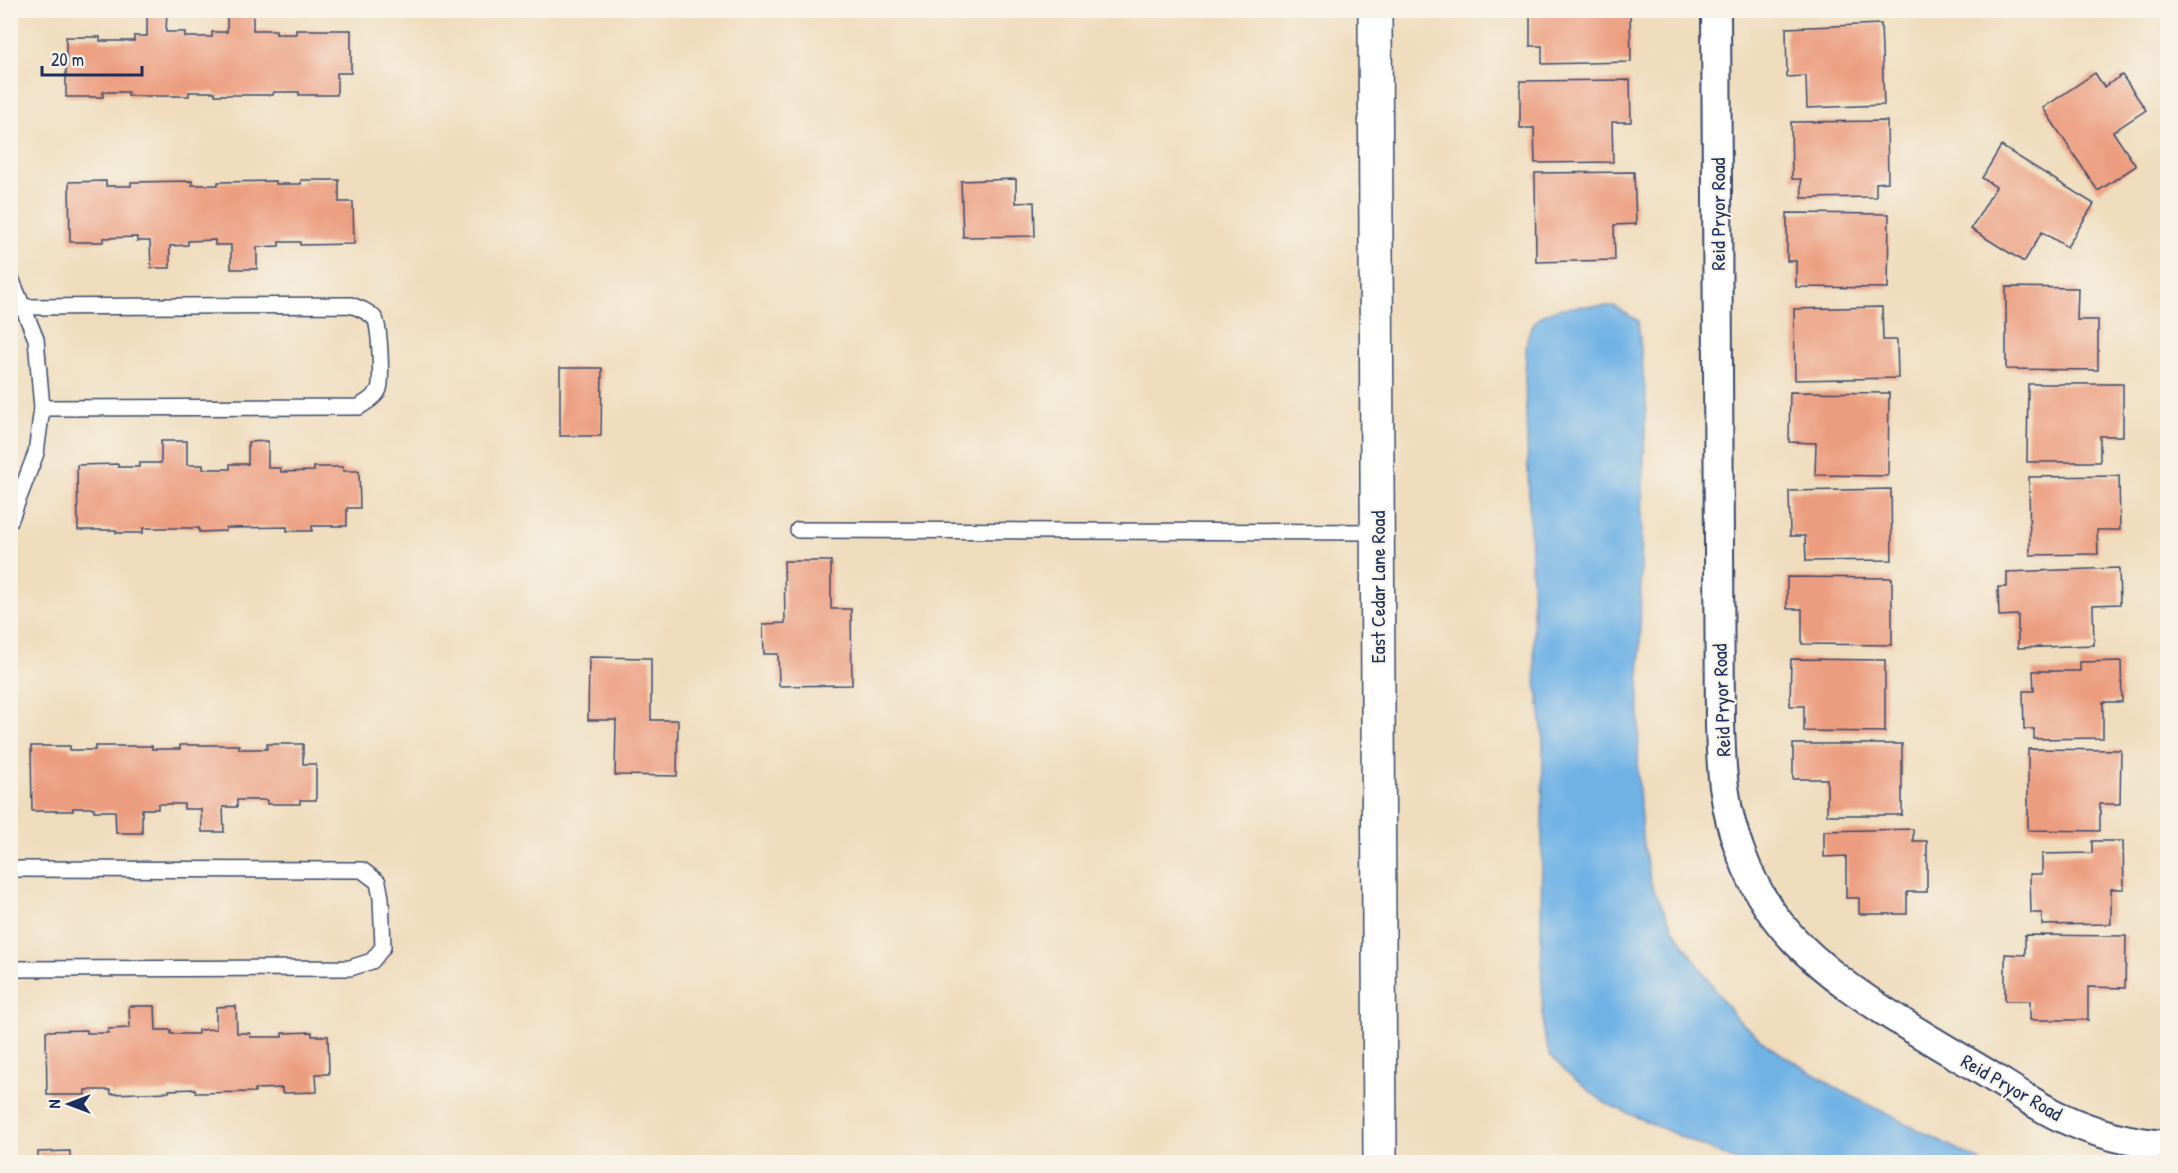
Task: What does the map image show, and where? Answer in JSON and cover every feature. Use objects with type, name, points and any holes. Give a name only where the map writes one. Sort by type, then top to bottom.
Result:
[{"type":"main road","name":"East Cedar Lane Road","points":[[1375,10],[1380,1162]]},
{"type":"street","name":"Reid Pryor Road","points":[[1716,10],[1720,725],[1725,794],[1735,839],[1767,907],[1792,938],[1835,976],[1923,1035],[2058,1116],[2106,1134],[2148,1144],[2168,1145]]},
{"type":"lane","points":[[10,276],[36,339],[42,408],[36,453],[10,521]]},
{"type":"lane","points":[[23,307],[351,304],[375,319],[379,331],[379,389],[372,398],[358,407],[42,408]]},
{"type":"lane","points":[[798,530],[1045,529],[1377,532]]},
{"type":"lane","points":[[10,869],[362,870],[378,882],[383,947],[372,961],[350,968],[10,969]]},
{"type":"water","points":[[1614,306],[1638,321],[1646,399],[1638,773],[1642,837],[1651,884],[1674,930],[1733,1015],[1768,1046],[1838,1089],[1982,1162],[1738,1162],[1605,1103],[1567,1073],[1549,1054],[1543,1030],[1541,938],[1543,736],[1535,673],[1525,382],[1526,345],[1531,327],[1549,312],[1562,308]]},
{"type":"building","points":[[147,10],[167,10],[166,32],[185,32],[185,37],[212,37],[212,32],[227,32],[227,10],[253,10],[253,30],[276,30],[276,34],[296,34],[296,30],[351,30],[351,73],[337,73],[337,95],[299,95],[299,92],[274,92],[273,95],[215,95],[215,92],[189,92],[189,96],[128,96],[128,92],[103,92],[103,97],[66,97],[66,37],[100,37],[100,41],[134,41],[134,36],[147,36]]},
{"type":"building","points":[[1542,10],[1630,10],[1631,62],[1542,64],[1542,46],[1530,46],[1530,13],[1542,13]]},
{"type":"building","points":[[1881,24],[1884,105],[1807,108],[1806,76],[1787,77],[1786,28]]},
{"type":"building","points":[[2095,73],[2104,87],[2122,75],[2146,110],[2113,132],[2136,166],[2098,191],[2043,108]]},
{"type":"building","points":[[1630,80],[1631,122],[1612,122],[1613,162],[1535,163],[1534,128],[1520,128],[1520,81]]},
{"type":"building","points":[[1887,121],[1888,182],[1876,183],[1876,197],[1802,198],[1801,179],[1792,179],[1791,122]]},
{"type":"building","points":[[2001,146],[2094,204],[2067,247],[2042,232],[2024,262],[1971,229],[1996,187],[1982,178]]},
{"type":"building","points":[[1634,172],[1636,224],[1614,225],[1615,260],[1536,262],[1535,173]]},
{"type":"building","points":[[1016,179],[1016,203],[1034,202],[1035,236],[963,237],[961,181]]},
{"type":"building","points":[[301,180],[339,180],[339,202],[353,202],[354,244],[300,245],[300,242],[279,242],[279,246],[257,247],[257,269],[231,269],[231,245],[215,245],[215,240],[188,241],[188,245],[170,246],[170,268],[151,268],[150,241],[137,241],[137,237],[103,238],[103,242],[70,242],[69,182],[106,181],[106,186],[131,186],[131,182],[192,181],[192,185],[276,181],[276,184],[301,184]]},
{"type":"building","points":[[1787,213],[1889,214],[1888,288],[1796,287],[1796,261],[1787,261]]},
{"type":"building","points":[[2006,287],[2078,288],[2077,320],[2098,320],[2098,370],[2006,369]]},
{"type":"building","points":[[1882,307],[1883,340],[1897,340],[1898,378],[1795,380],[1794,309]]},
{"type":"building","points":[[560,368],[602,368],[601,436],[560,436]]},
{"type":"building","points":[[2028,384],[2123,384],[2123,436],[2100,436],[2100,462],[2027,462]]},
{"type":"building","points":[[1790,392],[1889,393],[1888,476],[1815,475],[1816,443],[1789,442]]},
{"type":"building","points":[[161,441],[187,441],[187,465],[203,465],[203,469],[230,469],[230,464],[248,464],[248,442],[268,441],[268,468],[281,468],[281,472],[314,471],[314,467],[343,467],[343,471],[359,471],[360,508],[347,508],[347,526],[312,526],[312,531],[287,531],[287,527],[226,528],[226,531],[199,532],[199,528],[143,528],[143,533],[78,530],[77,465],[118,464],[118,467],[139,467],[139,463],[161,463]]},
{"type":"building","points":[[2119,476],[2120,530],[2097,530],[2098,554],[2030,555],[2029,477]]},
{"type":"building","points":[[1891,489],[1892,560],[1806,561],[1805,536],[1790,536],[1789,491]]},
{"type":"building","points":[[784,561],[831,561],[831,609],[851,609],[852,685],[779,686],[778,654],[764,654],[763,624],[785,623]]},
{"type":"building","points":[[2119,568],[2120,604],[2093,605],[2094,645],[2018,648],[2018,615],[1999,616],[1998,587],[2007,587],[2007,572]]},
{"type":"building","points":[[1787,577],[1892,578],[1892,645],[1802,644],[1802,609],[1787,609]]},
{"type":"building","points":[[589,657],[651,658],[651,720],[678,720],[677,776],[615,775],[616,720],[588,720]]},
{"type":"building","points":[[1791,659],[1885,660],[1885,732],[1804,731],[1804,706],[1790,706]]},
{"type":"building","points":[[2121,661],[2122,702],[2103,702],[2103,738],[2034,739],[2034,729],[2024,729],[2023,691],[2034,691],[2033,671],[2080,671],[2080,662]]},
{"type":"building","points":[[267,744],[303,744],[303,764],[316,764],[316,800],[300,800],[300,804],[267,804],[267,800],[237,800],[237,807],[223,807],[224,832],[202,832],[201,809],[184,809],[184,804],[158,804],[158,809],[142,809],[142,833],[116,833],[115,811],[73,808],[73,811],[32,811],[31,746],[70,746],[70,750],[95,750],[95,746],[152,746],[152,749],[180,749],[180,745],[239,745],[239,749],[267,749]]},
{"type":"building","points":[[1793,744],[1902,744],[1902,815],[1827,815],[1827,779],[1793,779]]},
{"type":"building","points":[[2028,749],[2121,750],[2120,804],[2100,804],[2100,831],[2028,830]]},
{"type":"building","points":[[1913,829],[1913,841],[1927,841],[1927,892],[1907,892],[1907,914],[1859,914],[1859,898],[1846,898],[1846,856],[1824,857],[1824,831]]},
{"type":"building","points":[[2092,841],[2123,841],[2124,889],[2111,889],[2111,924],[2042,925],[2042,913],[2031,913],[2030,874],[2042,874],[2042,854],[2092,853]]},
{"type":"building","points":[[2025,935],[2126,936],[2125,988],[2088,987],[2088,1020],[2030,1020],[2030,1001],[2005,1001],[2005,954],[2025,955]]},
{"type":"building","points":[[129,1006],[155,1006],[156,1030],[171,1030],[171,1034],[198,1034],[198,1030],[216,1029],[216,1007],[236,1006],[237,1033],[250,1033],[250,1037],[282,1037],[282,1033],[312,1032],[312,1036],[328,1036],[329,1074],[316,1074],[317,1092],[282,1093],[282,1088],[255,1089],[255,1092],[196,1093],[195,1089],[111,1094],[110,1090],[85,1090],[85,1095],[47,1095],[46,1031],[87,1030],[87,1033],[108,1033],[108,1029],[130,1028]]},
{"type":"building","points":[[70,1151],[70,1162],[38,1162],[38,1152]]}]
